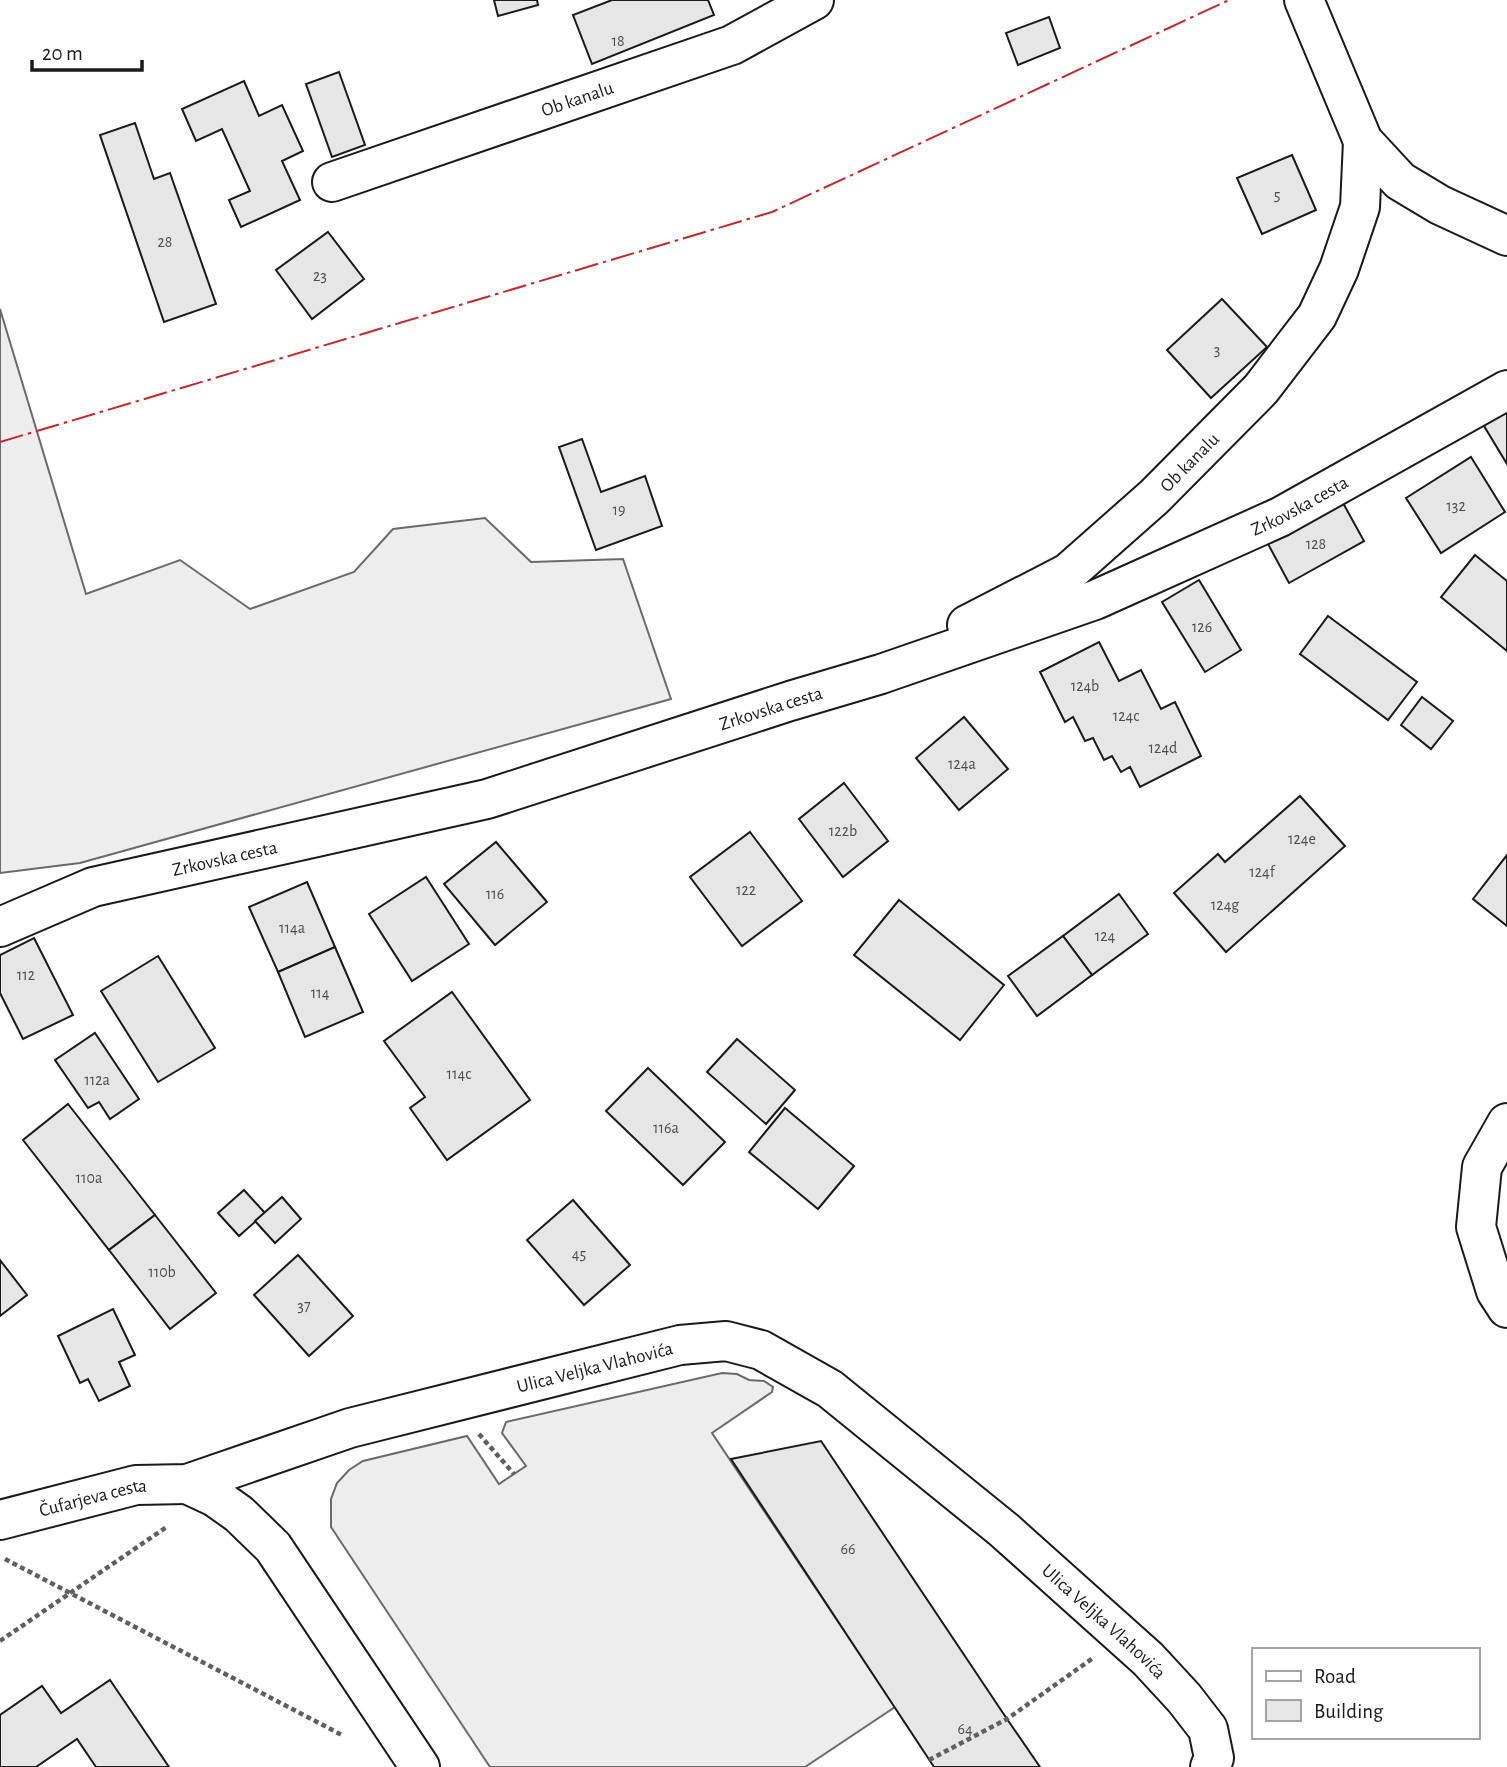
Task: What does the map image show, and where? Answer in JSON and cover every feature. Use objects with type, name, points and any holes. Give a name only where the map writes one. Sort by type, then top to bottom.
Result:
[{"type":"street","name":"Ob kanalu","points":[[332,182],[732,45],[814,0]]},
{"type":"street","name":"Ob kanalu","points":[[1304,0],[1363,141],[1399,181],[1440,205],[1507,236]]},
{"type":"street","name":"Ob kanalu","points":[[881,674],[982,615],[1068,573],[1154,498],[1262,389],[1317,316],[1339,269],[1360,207],[1363,141]]},
{"type":"street","name":"Zrkovska cesta","points":[[0,927],[93,887],[487,799],[776,705],[881,674],[1095,600],[1279,517],[1507,390]]},
{"type":"street","points":[[1507,1123],[1482,1167],[1476,1227],[1496,1292],[1507,1308]]},
{"type":"street","name":"Ulica Veljka Vlahovića","points":[[187,1484],[350,1428],[680,1345],[726,1341],[761,1350],[830,1389],[1004,1530],[1149,1660],[1208,1729],[1214,1758],[1210,1767]]},
{"type":"street","points":[[187,1484],[223,1503],[272,1547],[420,1767]]},
{"type":"street","name":"Čufarjeva cesta","points":[[0,1520],[136,1485],[187,1484]]},
{"type":"path","points":[[474,1428],[514,1474]]},
{"type":"path","points":[[0,1642],[168,1526]]},
{"type":"path","points":[[4,1558],[342,1735]]},
{"type":"path","points":[[929,1760],[1007,1718],[1091,1658],[1119,1634]]},
{"type":"shaded area","points":[[0,309],[86,594],[180,560],[250,609],[354,572],[393,529],[485,518],[531,562],[623,559],[671,699],[80,863],[0,873]]},
{"type":"shaded area","points":[[722,1373],[764,1381],[773,1387],[772,1392],[712,1433],[895,1707],[805,1767],[490,1767],[331,1527],[331,1499],[337,1483],[349,1470],[363,1461],[467,1436],[499,1484],[526,1466],[502,1433],[506,1422]]},
{"type":"building","points":[[494,0],[537,0],[538,5],[498,16]]},
{"type":"building","points":[[612,0],[708,0],[714,15],[592,64],[573,15]]},
{"type":"building","points":[[1049,17],[1060,48],[1018,65],[1006,33]]},
{"type":"building","points":[[339,72],[365,145],[332,157],[306,84]]},
{"type":"building","points":[[244,81],[259,116],[282,105],[303,151],[282,161],[300,200],[241,227],[229,200],[250,191],[222,129],[196,141],[182,109]]},
{"type":"building","points":[[135,123],[154,179],[170,173],[216,304],[164,322],[100,135]]},
{"type":"building","points":[[1292,155],[1316,210],[1262,234],[1237,178]]},
{"type":"building","points":[[328,232],[364,279],[312,319],[276,270]]},
{"type":"building","points":[[1222,299],[1267,347],[1211,398],[1167,350]]},
{"type":"building","points":[[1507,405],[1507,464],[1481,421]]},
{"type":"building","points":[[582,439],[601,492],[645,476],[662,526],[596,550],[559,447]]},
{"type":"building","points":[[1471,457],[1505,512],[1441,553],[1406,498]]},
{"type":"building","points":[[1343,503],[1364,541],[1289,583],[1268,544]]},
{"type":"building","points":[[1475,555],[1507,581],[1507,651],[1441,597]]},
{"type":"building","points":[[1199,580],[1241,650],[1205,672],[1162,602]]},
{"type":"building","points":[[1328,616],[1417,682],[1388,720],[1300,654]]},
{"type":"building","points":[[1099,642],[1119,681],[1141,670],[1161,709],[1175,702],[1201,756],[1140,787],[1130,767],[1121,772],[1112,756],[1104,760],[1093,738],[1085,741],[1073,717],[1065,722],[1040,672]]},
{"type":"building","points":[[1422,697],[1453,721],[1431,749],[1401,725]]},
{"type":"building","points":[[964,717],[1008,769],[959,810],[916,758]]},
{"type":"building","points":[[844,783],[888,841],[843,877],[799,819]]},
{"type":"building","points":[[1300,796],[1345,846],[1226,952],[1174,893],[1218,854],[1225,862]]},
{"type":"building","points":[[750,832],[802,901],[742,946],[690,877]]},
{"type":"building","points":[[496,842],[547,902],[495,945],[444,884]]},
{"type":"building","points":[[1507,855],[1507,926],[1473,899]]},
{"type":"building","points":[[426,877],[469,944],[412,981],[369,914]]},
{"type":"building","points":[[307,882],[335,947],[278,972],[249,907]]},
{"type":"building","points":[[1119,894],[1148,934],[1092,975],[1063,936]]},
{"type":"building","points":[[899,900],[1004,985],[960,1040],[854,955]]},
{"type":"building","points":[[1063,936],[1092,975],[1037,1016],[1008,976]]},
{"type":"building","points":[[34,938],[73,1015],[23,1039],[0,993],[0,955]]},
{"type":"building","points":[[335,947],[363,1012],[305,1037],[278,972]]},
{"type":"building","points":[[158,956],[215,1048],[158,1082],[101,991]]},
{"type":"building","points":[[452,992],[530,1100],[447,1160],[410,1108],[425,1097],[384,1041]]},
{"type":"building","points":[[95,1033],[139,1099],[110,1119],[99,1102],[88,1108],[55,1060]]},
{"type":"building","points":[[737,1039],[795,1090],[766,1124],[707,1072]]},
{"type":"building","points":[[648,1068],[725,1142],[683,1185],[606,1111]]},
{"type":"building","points":[[68,1104],[155,1215],[109,1250],[23,1140]]},
{"type":"building","points":[[785,1108],[854,1166],[818,1209],[749,1152]]},
{"type":"building","points":[[244,1190],[265,1213],[239,1236],[218,1213]]},
{"type":"building","points":[[282,1197],[301,1219],[275,1243],[255,1221]]},
{"type":"building","points":[[573,1200],[630,1265],[584,1305],[527,1240]]},
{"type":"building","points":[[155,1215],[216,1293],[170,1329],[109,1250]]},
{"type":"building","points":[[298,1255],[353,1316],[309,1356],[254,1295]]},
{"type":"building","points":[[0,1260],[27,1295],[0,1316]]},
{"type":"building","points":[[113,1309],[135,1355],[119,1362],[130,1386],[99,1401],[88,1379],[80,1383],[58,1336]]},
{"type":"building","points":[[821,1441],[1040,1767],[934,1767],[731,1459]]},
{"type":"building","points":[[110,1680],[169,1767],[96,1767],[77,1739],[36,1767],[0,1767],[0,1715],[42,1686],[61,1713]]},
{"type":"power","points":[[0,442],[772,212],[1229,0]]}]
